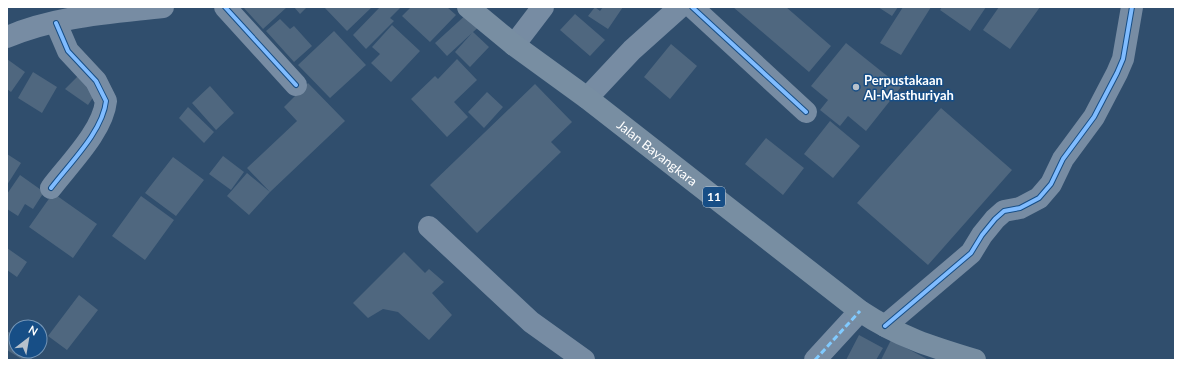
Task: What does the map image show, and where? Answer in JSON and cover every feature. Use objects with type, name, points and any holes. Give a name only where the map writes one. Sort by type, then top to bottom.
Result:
[{"type":"highway","name":"Jalan Bayangkara","points":[[468,7],[514,45],[587,98],[860,312],[884,326],[927,346],[975,360]]},
{"type":"street","points":[[7,37],[56,22],[112,11],[163,7]]},
{"type":"street","points":[[225,7],[296,85]]},
{"type":"street","points":[[514,45],[543,7]]},
{"type":"street","points":[[587,98],[632,50],[680,7]]},
{"type":"street","points":[[692,7],[806,112]]},
{"type":"street","points":[[884,326],[971,253],[982,235],[995,219],[1004,211],[1020,208],[1039,198],[1051,184],[1063,159],[1094,117],[1117,73],[1123,59],[1132,7]]},
{"type":"street","points":[[51,188],[97,127],[105,109],[106,101],[96,81],[68,51],[56,22]]},
{"type":"street","points":[[428,227],[531,322],[563,347],[584,360]]},
{"type":"street","points":[[815,360],[860,312]]},
{"type":"building","points":[[243,7],[287,7],[263,29]]},
{"type":"building","points":[[294,7],[307,7],[300,14]]},
{"type":"building","points":[[324,7],[372,7],[347,31]]},
{"type":"building","points":[[380,7],[401,7],[390,18],[394,21],[366,49],[353,35]]},
{"type":"building","points":[[411,7],[447,7],[456,15],[430,42],[402,16]]},
{"type":"building","points":[[595,7],[600,11],[603,7],[623,7],[608,29],[588,16]]},
{"type":"building","points":[[733,7],[786,7],[831,46],[809,72]]},
{"type":"building","points":[[878,7],[898,7],[892,16]]},
{"type":"building","points":[[903,7],[931,7],[901,55],[880,43]]},
{"type":"building","points":[[942,7],[986,7],[970,31],[940,10]]},
{"type":"building","points":[[999,7],[1040,7],[1010,49],[983,30]]},
{"type":"building","points":[[469,12],[481,25],[473,32],[489,47],[470,67],[455,52],[472,33],[447,56],[435,43]]},
{"type":"building","points":[[575,14],[605,40],[590,56],[560,30]]},
{"type":"building","points":[[280,19],[290,29],[294,26],[312,46],[294,62],[266,31]]},
{"type":"building","points":[[392,25],[420,51],[391,82],[371,63],[380,54],[372,47]]},
{"type":"building","points":[[334,31],[366,65],[330,98],[298,65]]},
{"type":"building","name":"Perpustakaan Al-Masthuriyah","points":[[846,43],[901,87],[866,131],[848,116],[840,126],[820,110],[828,100],[811,86]]},
{"type":"building","points":[[671,44],[697,66],[670,99],[644,77]]},
{"type":"building","points":[[7,59],[25,72],[11,92],[7,89]]},
{"type":"building","points":[[457,59],[477,80],[454,102],[468,117],[447,137],[411,99],[435,76],[438,79]]},
{"type":"building","points":[[33,72],[57,87],[42,113],[18,98]]},
{"type":"building","points":[[79,75],[98,90],[88,105],[65,89]]},
{"type":"building","points":[[308,83],[345,121],[270,192],[247,168],[297,121],[284,107]]},
{"type":"building","points":[[535,84],[572,122],[551,142],[561,152],[477,233],[430,185]]},
{"type":"building","points":[[210,86],[234,113],[216,130],[192,103]]},
{"type":"building","points":[[487,92],[503,107],[484,128],[468,112]]},
{"type":"building","points":[[188,107],[214,132],[204,143],[179,118]]},
{"type":"building","points":[[941,108],[1012,170],[928,265],[857,203]]},
{"type":"building","points":[[830,121],[860,146],[833,178],[804,154]]},
{"type":"building","points":[[766,138],[804,168],[783,195],[745,164]]},
{"type":"building","points":[[7,154],[21,163],[7,185]]},
{"type":"building","points":[[223,156],[244,172],[231,190],[209,174]]},
{"type":"building","points":[[173,157],[204,180],[176,216],[145,193]]},
{"type":"building","points":[[247,173],[270,192],[249,215],[227,196]]},
{"type":"building","points":[[20,175],[44,192],[33,209],[25,204],[18,216],[7,209],[7,194]]},
{"type":"building","points":[[53,193],[97,224],[73,258],[29,227]]},
{"type":"building","points":[[141,196],[174,220],[145,260],[112,236]]},
{"type":"building","points":[[7,248],[27,262],[17,277],[7,270]]},
{"type":"building","points":[[404,252],[425,273],[429,269],[444,282],[432,293],[452,315],[429,340],[398,312],[383,309],[368,318],[353,303]]},
{"type":"building","points":[[79,295],[98,310],[67,350],[48,336]]},
{"type":"building","points":[[7,331],[8,351],[7,350]]},
{"type":"building","points":[[859,335],[883,348],[876,360],[846,360]]},
{"type":"building","points":[[891,340],[929,360],[881,360]]},
{"type":"marked path","points":[[815,360],[860,311]]},
{"type":"cycle path","points":[[225,7],[296,85]]},
{"type":"cycle path","points":[[692,7],[806,112]]},
{"type":"cycle path","points":[[885,326],[971,253],[982,235],[995,219],[1004,211],[1020,208],[1039,198],[1051,184],[1063,159],[1094,117],[1117,73],[1123,59],[1132,7]]},
{"type":"cycle path","points":[[51,188],[76,158],[99,124],[104,112],[106,101],[96,81],[68,51],[56,23]]},
{"type":"place","name":"Perpustakaan Al-Masthuriyah","points":[[856,87]]}]
